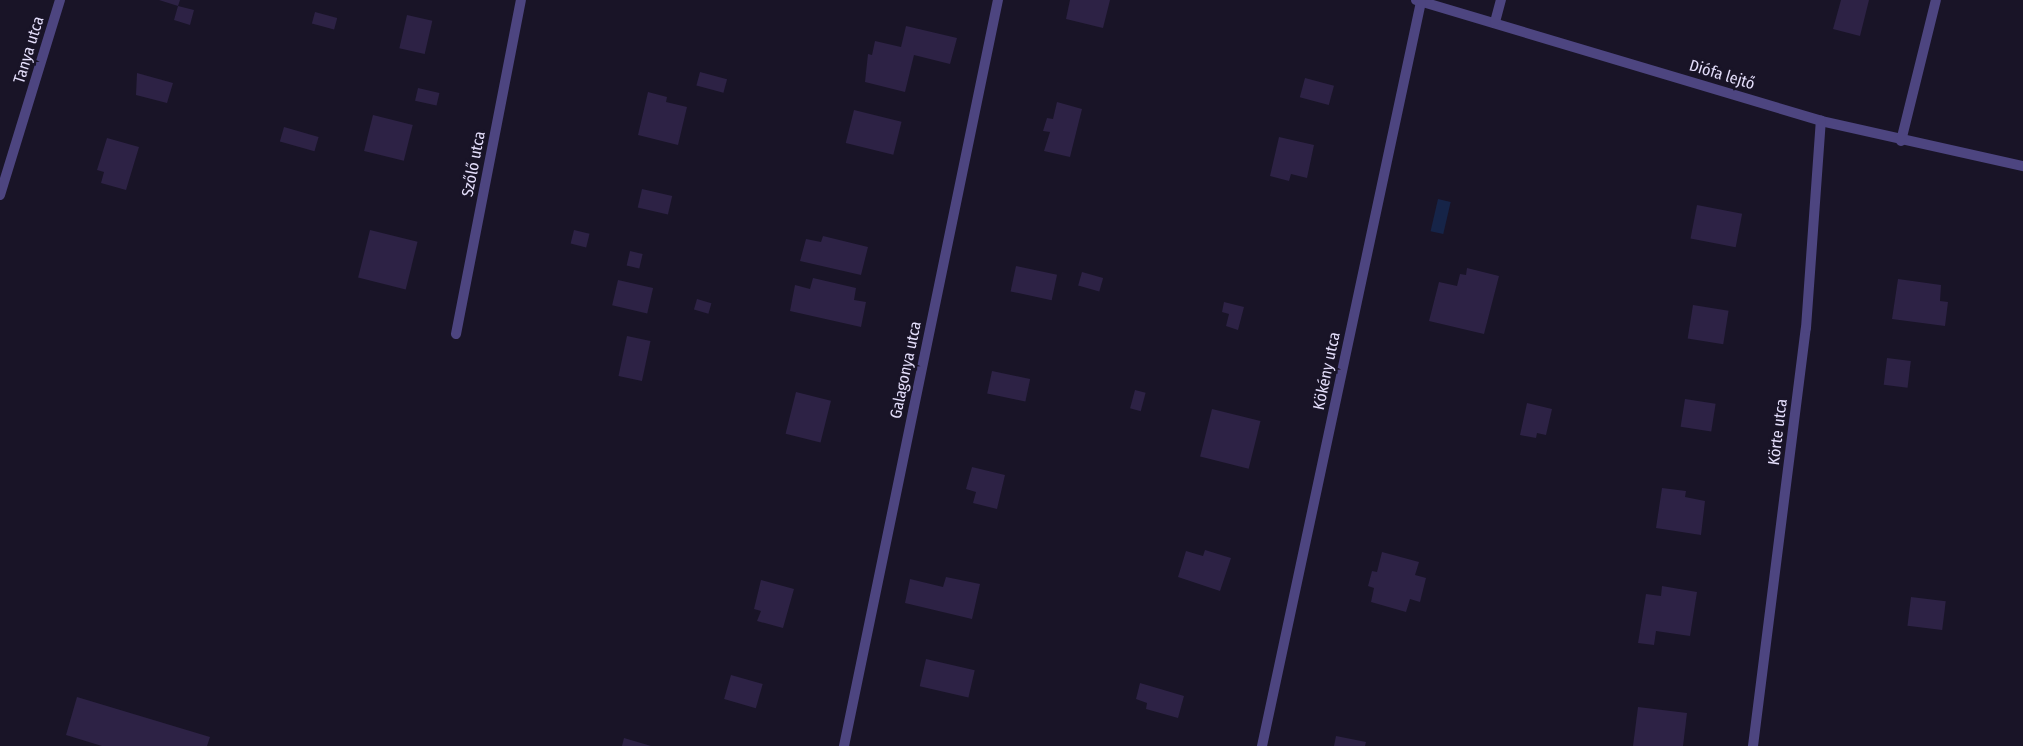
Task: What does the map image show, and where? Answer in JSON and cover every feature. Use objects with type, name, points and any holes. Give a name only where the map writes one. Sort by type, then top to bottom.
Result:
[{"type":"street","name":"Tanya utca","points":[[0,195],[60,0]]},
{"type":"street","name":"Szőlő utca","points":[[456,334],[521,0]]},
{"type":"street","name":"Galagonya utca","points":[[844,746],[998,0]]},
{"type":"street","points":[[1496,22],[1500,0]]},
{"type":"street","points":[[1901,141],[1936,0]]},
{"type":"street","name":"Diófa lejtő","points":[[1418,1],[1496,22],[1821,122],[1901,141],[2023,166]]},
{"type":"street","name":"Kökény utca","points":[[1262,746],[1418,1]]},
{"type":"street","name":"Körte utca","points":[[1753,746],[1806,328],[1821,122]]},
{"type":"water","points":[[1438,199],[1451,202],[1443,234],[1431,231]]},
{"type":"building","points":[[159,0],[180,0],[178,6]]},
{"type":"building","points":[[1070,0],[1110,0],[1103,28],[1066,19]]},
{"type":"building","points":[[1841,0],[1869,0],[1860,36],[1833,29]]},
{"type":"building","points":[[178,6],[194,10],[190,25],[174,20]]},
{"type":"building","points":[[315,12],[337,18],[334,30],[312,24]]},
{"type":"building","points":[[407,15],[432,21],[425,54],[399,48]]},
{"type":"building","points":[[906,26],[957,38],[950,64],[914,55],[905,92],[865,82],[868,54],[872,55],[875,41],[901,47]]},
{"type":"building","points":[[700,72],[727,79],[723,93],[696,86]]},
{"type":"building","points":[[137,73],[173,83],[167,103],[136,95]]},
{"type":"building","points":[[1305,78],[1334,86],[1329,105],[1300,97]]},
{"type":"building","points":[[418,88],[439,93],[437,106],[415,101]]},
{"type":"building","points":[[648,92],[667,97],[666,102],[687,107],[678,145],[638,135]]},
{"type":"building","points":[[1057,102],[1082,109],[1070,157],[1044,151],[1050,132],[1043,131],[1047,118],[1053,119]]},
{"type":"building","points":[[854,110],[902,122],[893,155],[846,143]]},
{"type":"building","points":[[373,115],[413,125],[404,161],[364,151]]},
{"type":"building","points":[[284,127],[319,137],[314,151],[280,141]]},
{"type":"building","points":[[1279,137],[1314,145],[1307,178],[1291,174],[1289,181],[1270,176]]},
{"type":"building","points":[[107,138],[139,147],[126,190],[101,183],[104,172],[97,170]]},
{"type":"building","points":[[642,189],[672,196],[668,214],[638,208]]},
{"type":"building","points":[[1697,205],[1742,214],[1736,247],[1691,238]]},
{"type":"building","points":[[370,230],[418,242],[406,289],[358,278]]},
{"type":"building","points":[[574,230],[590,234],[586,247],[571,244]]},
{"type":"building","points":[[823,236],[868,247],[861,275],[800,261],[806,239],[821,242]]},
{"type":"building","points":[[630,251],[643,254],[639,269],[627,266]]},
{"type":"building","points":[[1016,266],[1057,275],[1052,300],[1011,291]]},
{"type":"building","points":[[1467,268],[1499,276],[1484,334],[1429,321],[1439,282],[1457,286],[1460,274],[1466,275]]},
{"type":"building","points":[[1082,272],[1103,278],[1099,292],[1078,285]]},
{"type":"building","points":[[813,278],[856,288],[854,300],[866,302],[861,327],[790,311],[795,285],[810,289]]},
{"type":"building","points":[[1898,279],[1941,285],[1940,301],[1948,302],[1945,326],[1892,319]]},
{"type":"building","points":[[618,280],[653,288],[647,313],[612,305]]},
{"type":"building","points":[[697,299],[711,303],[708,314],[694,310]]},
{"type":"building","points":[[1224,302],[1244,307],[1238,330],[1226,326],[1229,314],[1222,312]]},
{"type":"building","points":[[1693,305],[1729,311],[1723,344],[1688,339]]},
{"type":"building","points":[[627,336],[650,341],[642,381],[618,376]]},
{"type":"building","points":[[1887,358],[1911,361],[1908,388],[1884,385]]},
{"type":"building","points":[[992,371],[1030,379],[1025,402],[987,393]]},
{"type":"building","points":[[1135,390],[1146,393],[1141,411],[1130,408]]},
{"type":"building","points":[[796,392],[831,401],[821,442],[786,434]]},
{"type":"building","points":[[1685,399],[1716,404],[1711,432],[1681,427]]},
{"type":"building","points":[[1527,403],[1552,409],[1546,435],[1537,433],[1536,438],[1520,435]]},
{"type":"building","points":[[1212,409],[1261,421],[1249,469],[1200,457]]},
{"type":"building","points":[[972,467],[1005,475],[997,509],[973,503],[976,492],[966,489]]},
{"type":"building","points":[[1662,488],[1686,491],[1685,497],[1705,501],[1701,535],[1656,528]]},
{"type":"building","points":[[1205,550],[1231,558],[1220,591],[1178,577],[1186,551],[1203,556]]},
{"type":"building","points":[[1382,552],[1419,562],[1415,575],[1426,578],[1420,602],[1410,599],[1406,612],[1371,602],[1374,588],[1368,586],[1372,571],[1377,572]]},
{"type":"building","points":[[946,577],[980,584],[972,619],[905,603],[910,579],[943,587]]},
{"type":"building","points":[[761,580],[794,589],[783,628],[757,621],[761,611],[754,609]]},
{"type":"building","points":[[1662,586],[1697,592],[1690,636],[1656,631],[1654,645],[1638,643],[1646,594],[1661,596]]},
{"type":"building","points":[[1911,597],[1946,601],[1942,630],[1907,626]]},
{"type":"building","points":[[926,659],[975,670],[968,698],[920,686]]},
{"type":"building","points":[[731,675],[763,684],[756,708],[724,699]]},
{"type":"building","points":[[1140,683],[1184,696],[1178,718],[1146,709],[1147,703],[1136,699]]},
{"type":"building","points":[[77,697],[210,737],[207,746],[102,746],[66,735]]},
{"type":"building","points":[[1638,707],[1687,713],[1683,746],[1633,746]]},
{"type":"building","points":[[1336,736],[1366,742],[1365,746],[1334,746]]},
{"type":"building","points":[[624,738],[651,746],[622,746]]}]
